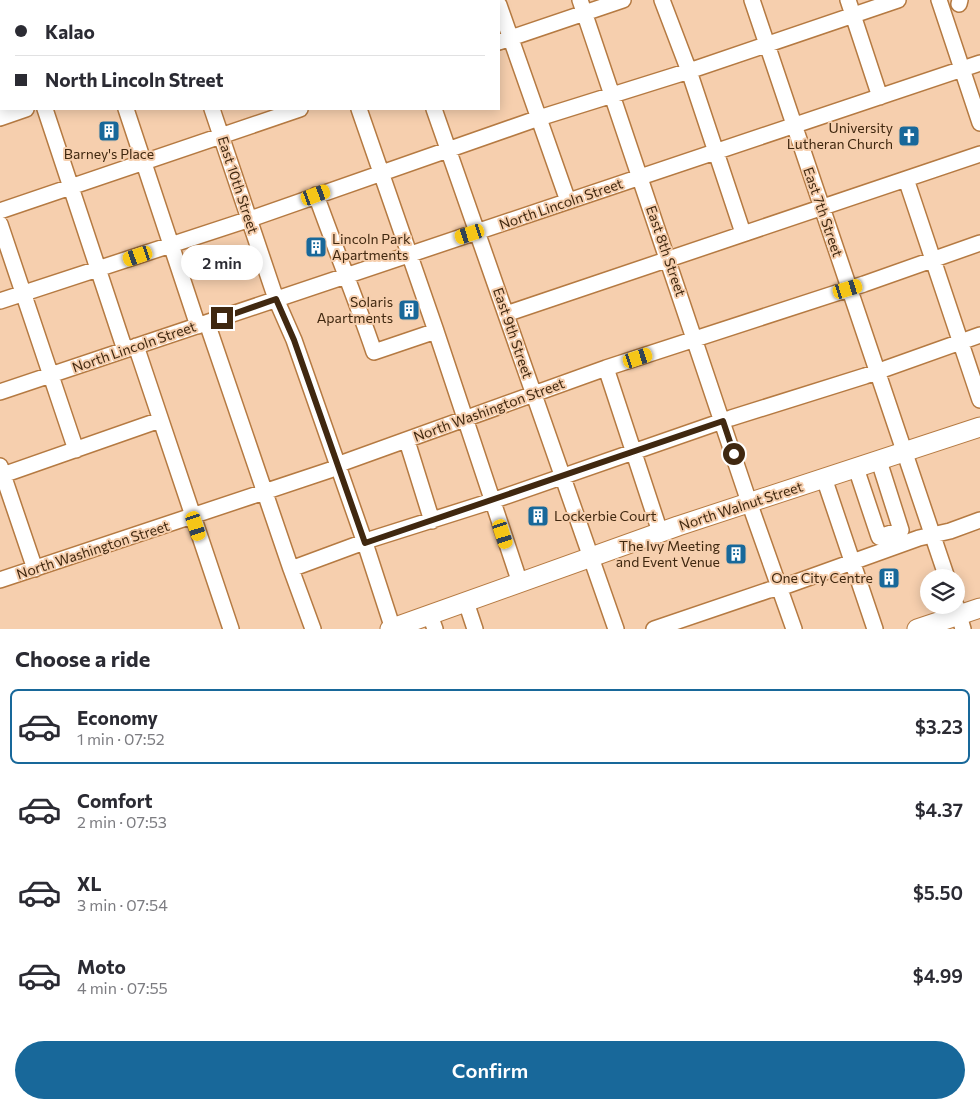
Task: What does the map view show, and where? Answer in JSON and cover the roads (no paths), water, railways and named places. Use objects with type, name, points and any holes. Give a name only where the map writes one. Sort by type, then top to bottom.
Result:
[{"type":"main road","name":"North Walnut Street","points":[[392,629],[432,622],[466,602],[660,532],[980,427]]},
{"type":"main road","points":[[917,629],[980,608]]},
{"type":"street","points":[[504,40],[583,7],[624,0]]},
{"type":"street","points":[[662,0],[689,71],[743,233]]},
{"type":"street","name":"East 7th Street","points":[[752,0],[848,289],[906,452],[944,569]]},
{"type":"street","points":[[848,0],[880,97]]},
{"type":"street","points":[[0,301],[98,270],[539,118],[689,71],[898,0]]},
{"type":"street","points":[[939,0],[980,123]]},
{"type":"street","name":"East 8th Street","points":[[583,7],[696,339],[749,502],[794,629]]},
{"type":"street","points":[[500,12],[504,40],[539,118],[568,201]]},
{"type":"street","name":"North Lincoln Street","points":[[0,392],[980,63]]},
{"type":"street","points":[[0,118],[23,110]]},
{"type":"street","points":[[45,110],[98,270],[160,420],[231,629]]},
{"type":"street","points":[[126,110],[170,245],[202,324],[313,629]]},
{"type":"street","name":"East 10th Street","points":[[212,110],[276,299],[294,340],[365,543],[392,629]]},
{"type":"street","points":[[0,211],[297,110]]},
{"type":"street","points":[[359,110],[410,254],[520,583]]},
{"type":"street","name":"East 9th Street","points":[[434,110],[479,232],[616,629]]},
{"type":"street","points":[[506,314],[980,154]]},
{"type":"street","points":[[906,179],[980,400]]},
{"type":"street","points":[[316,195],[374,352],[436,331]]},
{"type":"street","points":[[0,224],[76,450]]},
{"type":"street","name":"North Washington Street","points":[[0,580],[264,493],[606,368],[848,289],[980,243]]},
{"type":"street","points":[[291,569],[723,421],[980,336]]},
{"type":"street","points":[[606,368],[660,532]]},
{"type":"street","points":[[35,569],[1,473],[76,450],[160,420]]},
{"type":"street","points":[[407,441],[432,521]]},
{"type":"street","points":[[856,468],[879,537],[901,530],[879,461]]},
{"type":"street","points":[[824,478],[875,629]]},
{"type":"street","points":[[654,629],[980,520]]},
{"type":"street","points":[[466,602],[475,629]]},
{"type":"place","name":"Barney's Place","points":[[109,131]]},
{"type":"place","name":"University Lutheran Church","points":[[909,136]]},
{"type":"place","name":"Lincoln Park Apartments","points":[[316,247]]},
{"type":"place","name":"Solaris Apartments","points":[[409,310]]},
{"type":"place","name":"Lockerbie Court","points":[[538,516]]},
{"type":"place","name":"The Ivy Meeting and Event Venue","points":[[736,554]]},
{"type":"place","name":"One City Centre","points":[[889,578]]}]
